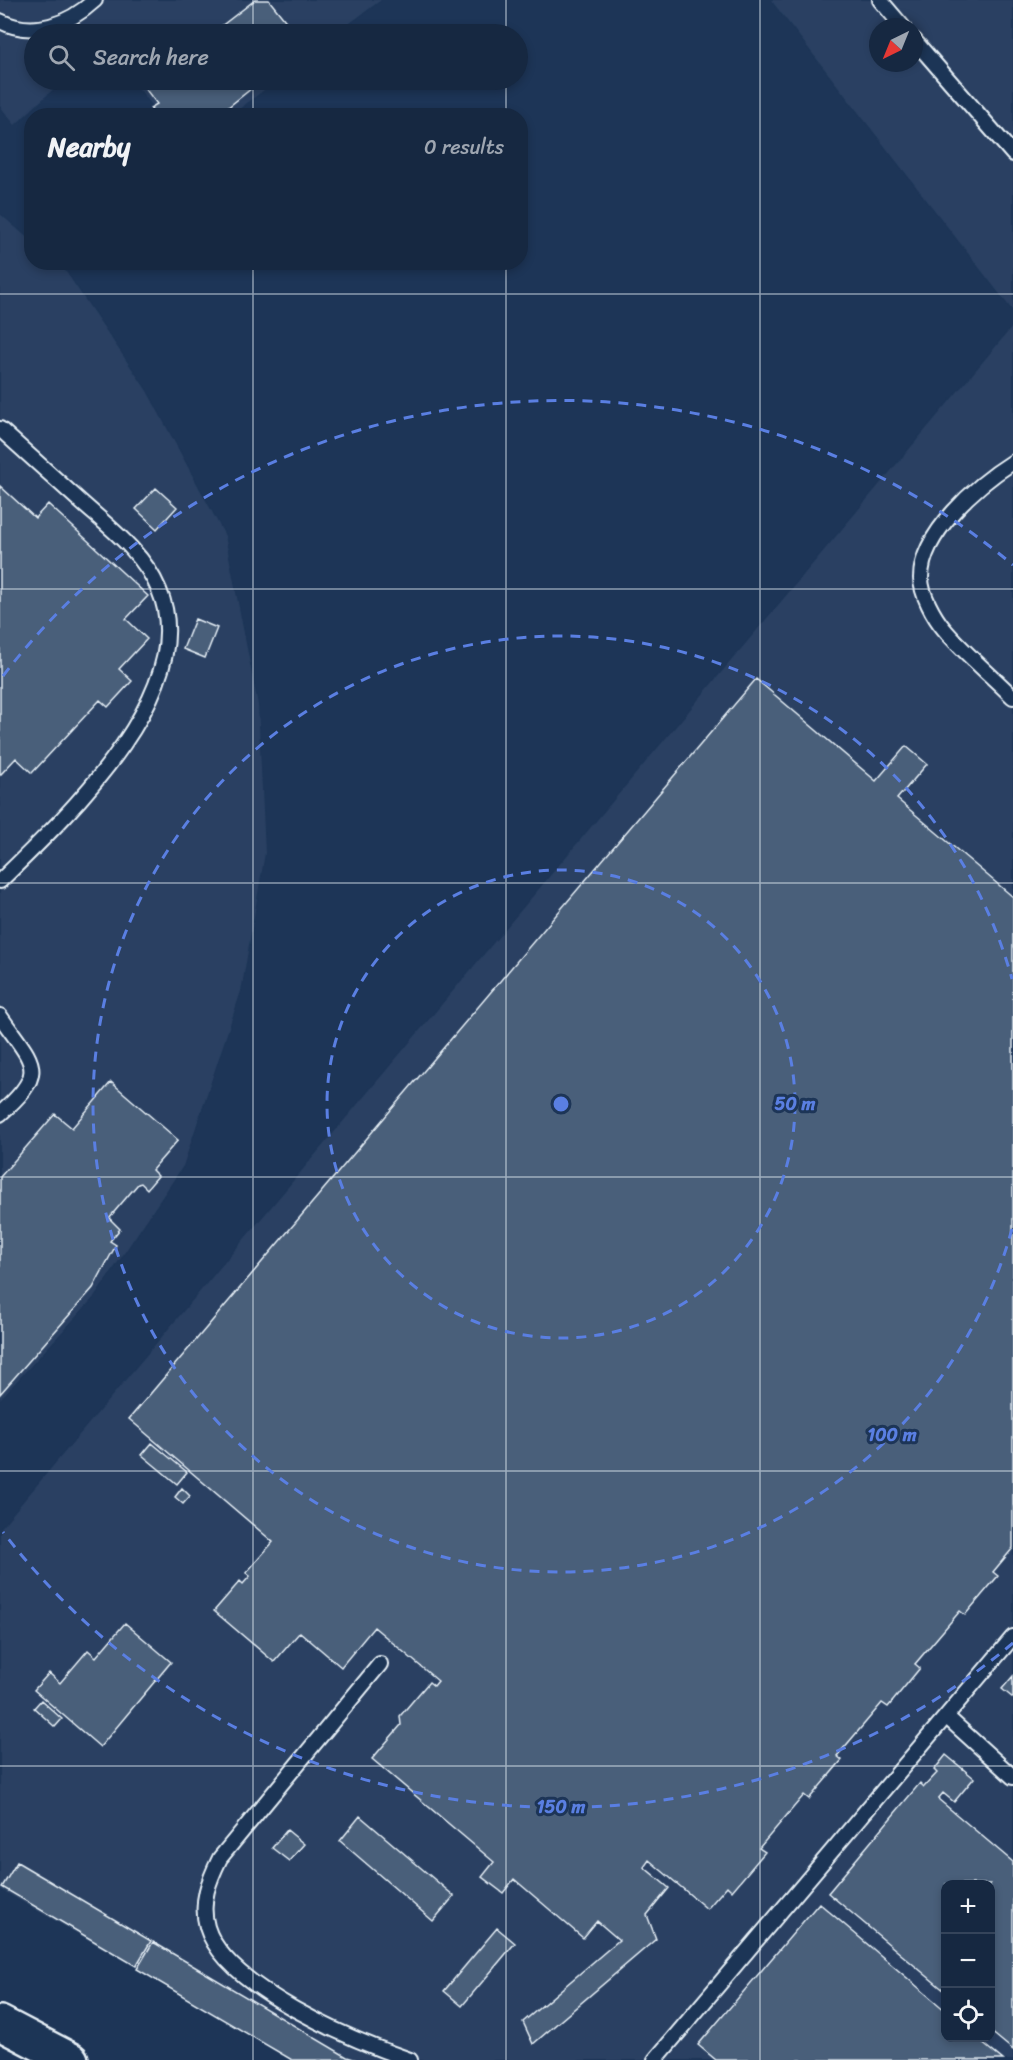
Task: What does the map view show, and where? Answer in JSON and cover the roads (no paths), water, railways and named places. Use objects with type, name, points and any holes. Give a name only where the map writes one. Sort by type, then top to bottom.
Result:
[{"type":"street","points":[[0,2023],[71,2060]]},
{"type":"lane","points":[[58,24],[83,11],[95,0]]},
{"type":"lane","points":[[880,0],[895,18]]},
{"type":"lane","points":[[0,21],[15,28],[24,28]]},
{"type":"lane","points":[[923,50],[1013,154]]},
{"type":"lane","points":[[0,429],[125,542],[144,564],[159,590],[166,615],[166,646],[154,688],[129,737],[117,756],[57,827],[0,881]]},
{"type":"lane","points":[[1013,462],[965,499],[944,523],[927,552],[921,579],[928,603],[943,628],[1013,697]]},
{"type":"lane","points":[[0,1016],[32,1067],[31,1082],[21,1095],[0,1114]]},
{"type":"lane","points":[[655,2060],[1013,1637]]},
{"type":"lane","points":[[380,1664],[220,1858],[209,1880],[204,1897],[204,1915],[208,1930],[228,1961],[262,1989],[338,2031],[410,2060]]},
{"type":"lane","points":[[947,1717],[1013,1777]]}]
